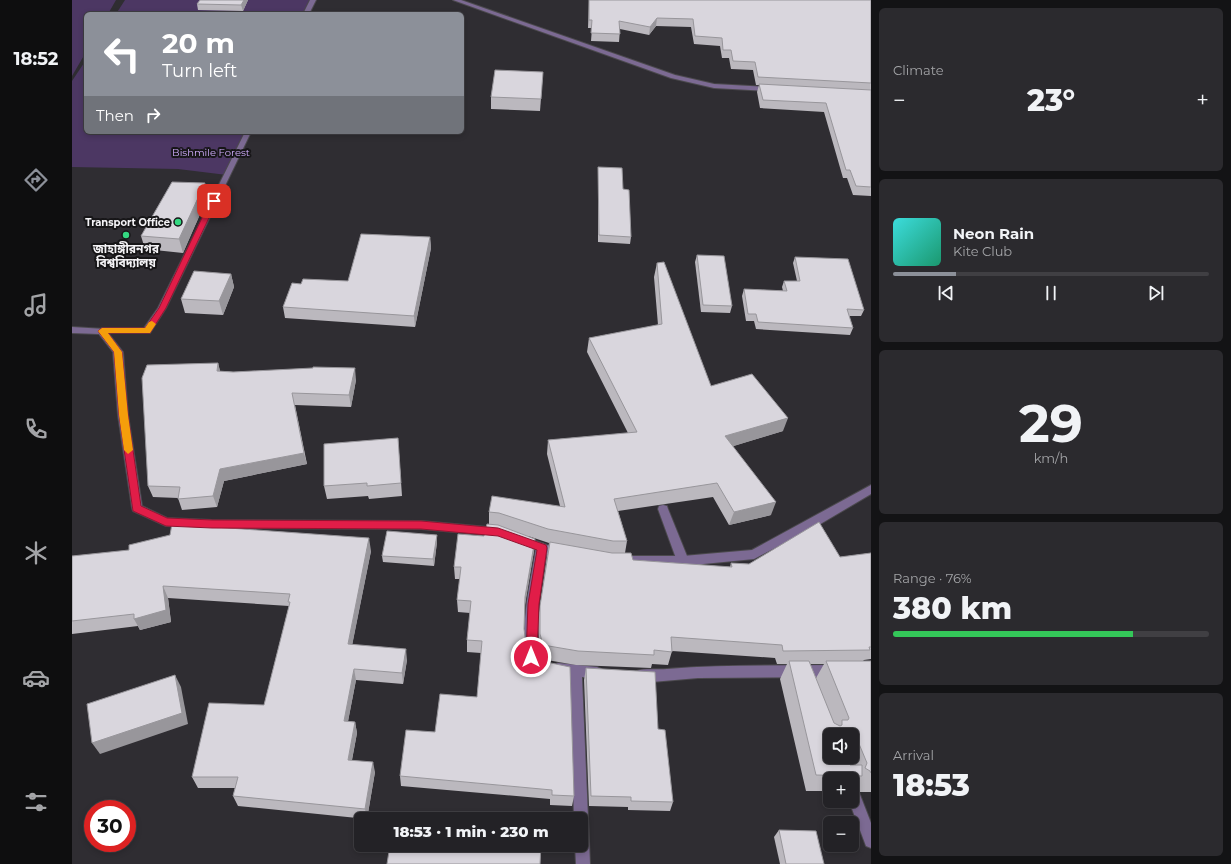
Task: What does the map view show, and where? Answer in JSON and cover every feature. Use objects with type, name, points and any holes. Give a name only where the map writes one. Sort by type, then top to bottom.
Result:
[{"type":"street","points":[[307,12],[313,0]]},
{"type":"street","points":[[456,0],[673,77],[714,86],[777,90]]},
{"type":"street","points":[[72,330],[147,331],[162,308],[247,134]]},
{"type":"street","points":[[102,331],[118,352],[123,415],[137,508],[166,522],[212,524],[421,525],[498,532],[542,548],[574,554]]},
{"type":"street","points":[[618,561],[683,561],[754,554],[813,523],[871,489]]},
{"type":"street","points":[[663,510],[683,561]]},
{"type":"street","points":[[542,548],[534,604],[531,657],[535,665],[576,672],[611,673]]},
{"type":"street","points":[[805,671],[811,685]]},
{"type":"street","points":[[632,674],[652,676],[698,672],[842,671]]},
{"type":"street","points":[[576,672],[583,864]]},
{"type":"street","points":[[858,808],[871,841]]},
{"type":"green space","points":[[72,0],[116,0],[109,12],[84,12],[84,55],[72,76]]},
{"type":"green space","points":[[125,0],[313,0],[307,12],[117,12]]},
{"type":"green space","name":"Bishmile Forest","points":[[84,63],[84,134],[247,134],[227,175],[178,169],[72,167],[72,81]]},
{"type":"building","points":[[200,0],[244,0],[241,5],[197,4]]},
{"type":"building","points":[[589,0],[871,0],[871,83],[758,77],[755,62],[733,61],[731,50],[723,50],[722,38],[695,36],[693,19],[657,18],[650,27],[619,21],[620,34],[591,33],[592,20],[589,20]]},
{"type":"building","points":[[495,70],[543,72],[541,99],[491,97]]},
{"type":"building","points":[[759,84],[871,90],[871,187],[856,186],[850,170],[846,170],[826,103],[763,100]]},
{"type":"building","points":[[598,167],[622,168],[623,189],[629,190],[631,237],[599,235]]},
{"type":"building","points":[[172,182],[205,183],[179,239],[141,236]]},
{"type":"building","points":[[361,234],[430,237],[414,316],[283,307],[292,283],[301,284],[303,279],[348,281]]},
{"type":"building","points":[[697,255],[724,256],[732,306],[703,305]]},
{"type":"building","points":[[795,257],[848,259],[864,310],[847,309],[853,328],[758,322],[756,314],[748,314],[744,289],[787,291],[784,281],[800,281]]},
{"type":"building","points":[[664,262],[711,386],[752,374],[788,418],[725,436],[776,502],[734,512],[717,483],[614,499],[627,541],[613,541],[548,529],[499,513],[489,512],[492,496],[565,507],[548,440],[637,432],[589,338],[662,324],[657,263]]},
{"type":"building","points":[[194,271],[231,274],[219,301],[181,299]]},
{"type":"building","points":[[218,363],[217,371],[233,372],[313,367],[355,368],[349,395],[292,393],[304,453],[220,469],[213,496],[178,499],[180,487],[148,486],[142,378],[147,365]]},
{"type":"building","points":[[398,438],[401,483],[367,486],[367,483],[324,486],[324,444]]},
{"type":"building","points":[[819,522],[840,557],[871,553],[870,650],[783,651],[782,645],[671,637],[672,652],[654,650],[654,655],[578,651],[543,645],[540,634],[540,606],[550,542],[612,553],[631,553],[633,560],[732,567],[731,563],[749,564]]},
{"type":"building","points":[[172,524],[369,538],[348,644],[406,649],[402,673],[354,669],[344,721],[355,722],[348,760],[373,762],[365,809],[233,796],[238,777],[192,777],[209,703],[264,705],[290,602],[288,602],[290,594],[163,586],[166,610],[134,619],[134,614],[72,621],[72,556],[129,550],[129,545],[170,535]]},
{"type":"building","points":[[487,524],[498,525],[535,539],[525,597],[524,629],[526,645],[532,659],[570,667],[574,796],[552,795],[552,790],[400,776],[406,730],[435,732],[440,694],[477,697],[482,641],[467,640],[471,601],[457,600],[461,567],[454,567],[458,534],[484,536]]},
{"type":"building","points":[[387,531],[437,535],[433,559],[382,556]]},
{"type":"building","points":[[789,661],[809,661],[834,723],[840,726],[842,725],[842,720],[848,720],[849,718],[826,661],[871,661],[871,773],[865,768],[867,763],[859,744],[859,728],[823,728],[823,764],[862,765],[862,776],[859,776],[859,772],[823,772],[823,775],[816,775]]},
{"type":"building","points":[[586,668],[655,672],[658,729],[665,730],[673,802],[631,801],[631,797],[591,796]]},
{"type":"building","points":[[175,675],[182,713],[92,743],[87,704]]},
{"type":"building","points":[[779,830],[816,831],[824,864],[786,864]]},
{"type":"building","points":[[389,852],[541,852],[540,864],[387,864]]},
{"type":"slow traffic","points":[[128,450],[123,415],[118,352],[102,331],[147,331],[152,324]]},
{"type":"place","name":"Transport Office","points":[[178,222]]},
{"type":"place","name":"জাহাঙ্গীরনগর বিশ্ববিদ্যালয়","points":[[126,235]]},
{"type":"route","points":[[214,201],[162,308],[147,331],[102,331],[118,352],[123,415],[137,508],[166,522],[212,524],[421,525],[498,532],[542,548],[534,604],[531,657]]}]
